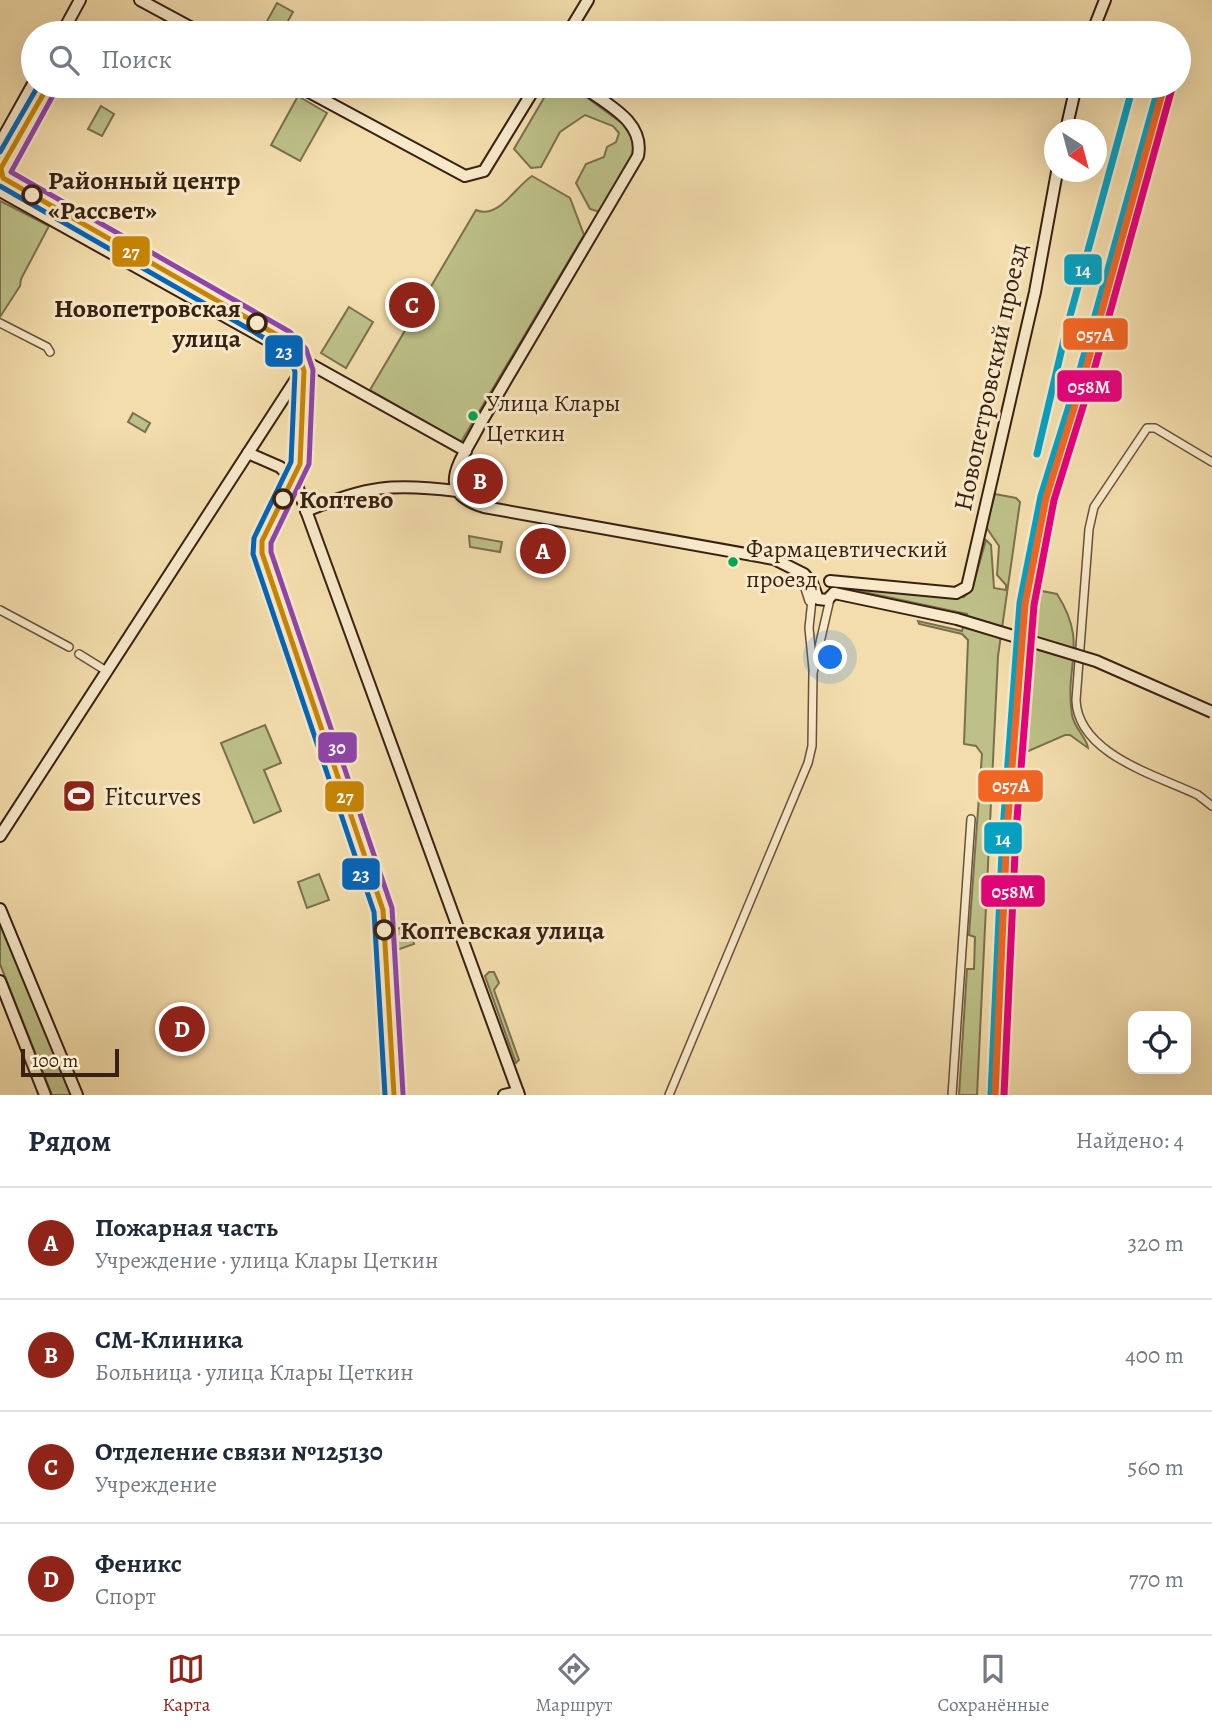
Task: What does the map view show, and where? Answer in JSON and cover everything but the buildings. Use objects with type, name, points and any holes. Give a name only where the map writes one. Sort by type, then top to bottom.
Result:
[{"type":"street","points":[[69,21],[80,0]]},
{"type":"street","points":[[141,0],[179,21]]},
{"type":"street","points":[[575,21],[588,0]]},
{"type":"street","points":[[1097,21],[1105,0]]},
{"type":"street","points":[[0,144],[25,98]]},
{"type":"street","points":[[320,98],[460,174],[475,176],[484,171],[529,98]]},
{"type":"street","points":[[597,98],[635,128],[640,144],[638,156],[466,451],[456,472],[457,491],[463,500],[484,507],[757,556],[794,567],[832,596]]},
{"type":"street","points":[[1068,119],[1073,98]]},
{"type":"street","name":"Новопетровский проезд","points":[[819,584],[956,593],[964,590],[1035,292],[1055,182]]},
{"type":"street","points":[[0,191],[466,451]]},
{"type":"street","points":[[0,323],[47,347],[50,352]]},
{"type":"street","points":[[0,836],[307,362]]},
{"type":"street","points":[[1212,462],[1155,428],[1147,428],[1091,511],[1077,712],[1084,730],[1105,750],[1198,795],[1212,806]]},
{"type":"street","points":[[248,453],[281,467],[293,478],[519,1094],[504,1095]]},
{"type":"street","points":[[293,478],[261,541],[260,553],[344,790],[382,911],[393,1095]]},
{"type":"street","points":[[306,511],[343,496],[395,485],[457,491]]},
{"type":"street","points":[[669,1095],[808,763],[812,746],[813,673],[809,604],[805,585],[794,567]]},
{"type":"street","points":[[809,604],[819,584]]},
{"type":"street","points":[[819,584],[818,599],[832,596],[957,619],[1096,661],[1212,712]]},
{"type":"street","points":[[813,673],[832,596]]},
{"type":"street","points":[[0,610],[69,648]]},
{"type":"street","points":[[79,654],[108,672]]},
{"type":"street","points":[[952,1095],[971,819]]},
{"type":"street","points":[[0,909],[77,1095]]},
{"type":"street","points":[[0,981],[45,1095]]},
{"type":"green space","points":[[277,3],[293,12],[288,21],[267,21]]},
{"type":"green space","points":[[297,98],[327,113],[300,161],[271,145]]},
{"type":"green space","points":[[544,98],[587,98],[623,124],[634,141],[632,160],[600,212],[590,209],[576,183],[586,164],[604,157],[607,147],[616,142],[619,133],[613,126],[585,115],[560,132],[541,167],[531,168],[514,149]]},
{"type":"green space","points":[[101,106],[114,114],[102,136],[88,129]]},
{"type":"green space","points":[[532,176],[570,198],[584,235],[461,442],[370,390],[476,210],[484,212],[499,207]]},
{"type":"green space","points":[[0,201],[49,226],[21,279],[20,286],[0,317]]},
{"type":"green space","points":[[349,307],[373,322],[346,368],[321,353]]},
{"type":"green space","points":[[133,413],[150,423],[145,432],[128,422]]},
{"type":"green space","points":[[995,494],[1016,498],[1020,502],[998,656],[977,1095],[959,1095],[967,969],[974,969],[975,937],[969,935],[982,754],[976,746],[964,744],[968,640],[962,634],[919,624],[918,621],[962,631],[967,614],[845,588],[964,597],[972,589],[986,540],[991,545],[994,588],[1006,590],[1006,585],[997,575],[999,546],[986,527]]},
{"type":"green space","points":[[469,536],[502,542],[500,552],[470,547]]},
{"type":"green space","points":[[1037,590],[1057,594],[1072,627],[1072,715],[1088,748],[1070,735],[1065,735],[1024,753],[1026,673]]},
{"type":"green space","points":[[265,725],[281,763],[264,770],[281,811],[254,823],[221,743]]},
{"type":"green space","points":[[319,874],[329,900],[307,908],[298,882]]},
{"type":"green space","points":[[0,917],[73,1095],[52,1095],[0,964]]},
{"type":"green space","points":[[407,925],[414,944],[397,950],[395,930]]},
{"type":"green space","points":[[494,972],[499,983],[494,990],[519,1060],[516,1063],[485,976]]},
{"type":"transit line","name":"23","points":[[0,152],[31,98]]},
{"type":"transit line","name":"27","points":[[41,98],[1,168],[3,178],[286,340],[298,353],[304,371],[300,464],[262,541],[262,553],[383,910],[394,1095]]},
{"type":"transit line","name":"30","points":[[52,98],[11,172],[290,332],[306,349],[313,370],[309,464],[271,543],[271,552],[392,908],[403,1094]]},
{"type":"transit line","name":"14","points":[[1037,454],[1067,327],[1130,98]]},
{"type":"transit line","name":"14","points":[[991,1095],[1003,830],[1020,603],[1041,496],[1078,377],[1156,98]]},
{"type":"transit line","name":"057А","points":[[995,1095],[1007,830],[1025,604],[1046,498],[1083,379],[1161,98]]},
{"type":"transit line","name":"058М","points":[[1004,1095],[1016,831],[1034,605],[1054,500],[1091,381],[1169,98]]},
{"type":"transit line","name":"23","points":[[0,186],[280,347],[290,358],[295,372],[291,462],[254,538],[253,554],[374,912],[385,1095]]},
{"type":"place","name":"Районный центр «Рассвет»","points":[[32,195]]},
{"type":"place","name":"Отделение связи №125130","points":[[412,305]]},
{"type":"place","name":"Новопетровская улица","points":[[257,323]]},
{"type":"place","name":"Улица Клары Цеткин","points":[[473,416]]},
{"type":"place","name":"СМ-Клиника","points":[[480,481]]},
{"type":"place","name":"Коптево","points":[[283,499]]},
{"type":"place","name":"Пожарная часть","points":[[543,551]]},
{"type":"place","name":"Фармацевтический проезд","points":[[733,562]]},
{"type":"place","name":"Fitcurves","points":[[79,796]]},
{"type":"place","name":"Коптевская улица","points":[[384,930]]},
{"type":"place","name":"Феникс","points":[[182,1029]]}]
